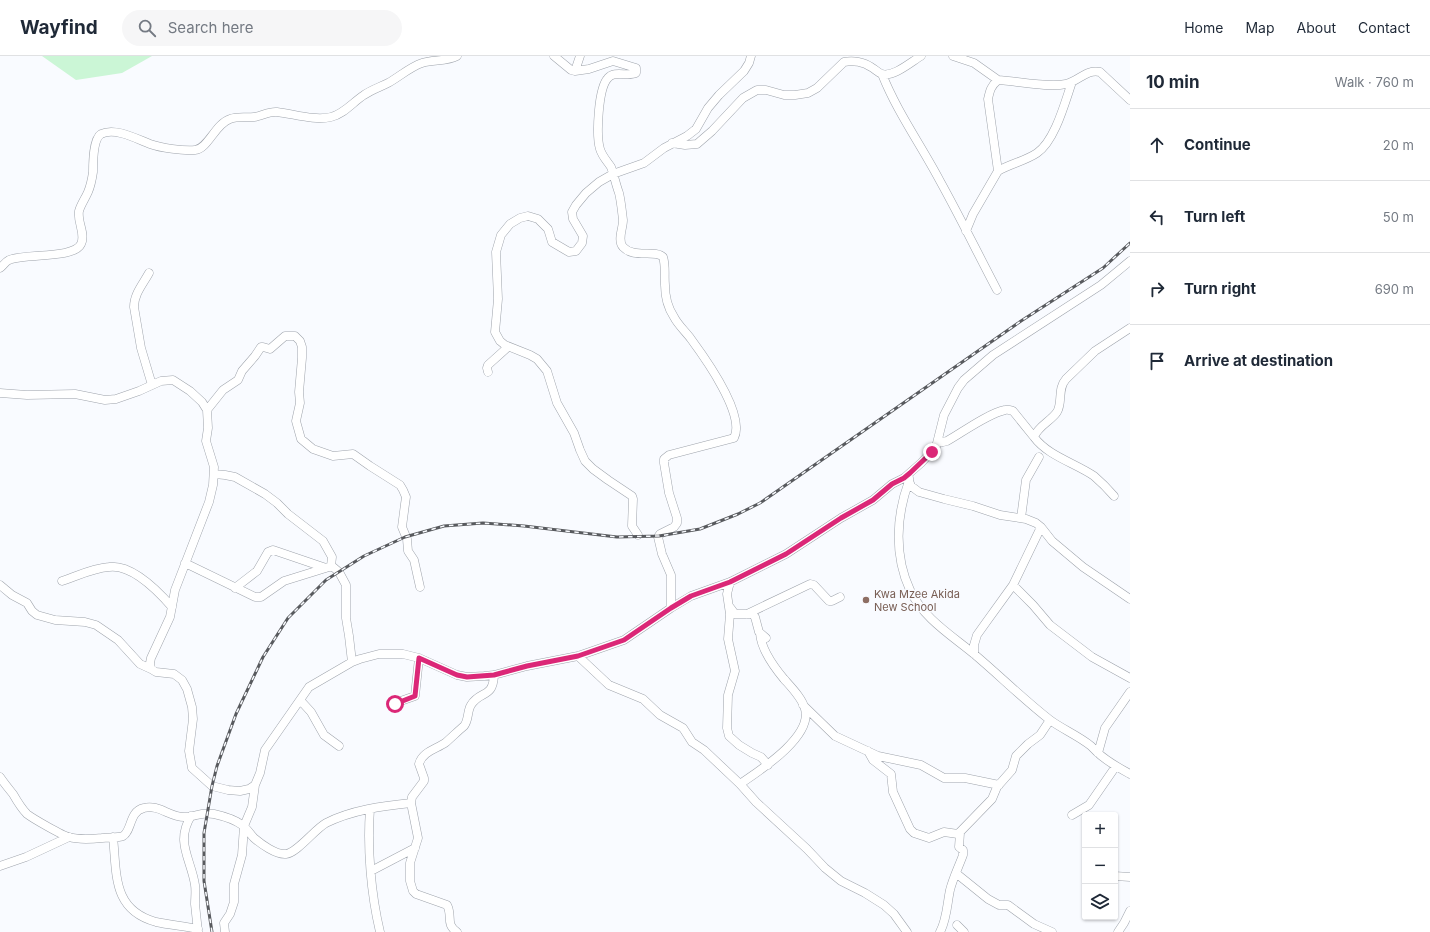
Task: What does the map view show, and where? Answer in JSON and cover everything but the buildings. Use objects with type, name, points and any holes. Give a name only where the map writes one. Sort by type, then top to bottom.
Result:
[{"type":"street","points":[[0,268],[7,261],[17,258],[64,253],[79,248],[83,238],[79,212],[91,183],[97,137],[102,134],[120,133],[163,147],[197,150],[203,147],[216,130],[228,119],[235,117],[252,117],[273,112],[330,118],[340,114],[365,94],[388,83],[417,65],[424,62],[444,60],[457,56]]},
{"type":"street","points":[[554,56],[575,71],[589,69],[613,60],[636,68],[636,73],[615,74],[606,80],[602,88],[598,116],[598,142],[602,155],[613,174],[619,193],[623,220],[620,234],[622,245],[624,248],[634,252],[641,254],[658,254],[663,257],[666,295],[674,318],[692,340],[710,368],[726,394],[734,415],[736,430],[734,438],[669,456],[664,459],[669,493],[677,521],[676,526],[660,534],[658,537],[662,554],[671,575],[671,608]]},
{"type":"street","points":[[575,71],[580,56]]},
{"type":"street","points":[[638,535],[632,526],[632,496],[593,469],[585,461],[574,433],[557,403],[547,371],[533,357],[508,347],[496,336],[494,327],[498,299],[496,252],[500,235],[510,224],[520,218],[528,216],[538,219],[548,229],[552,242],[569,252],[576,251],[582,243],[582,236],[573,219],[572,212],[586,193],[599,182],[613,174],[644,163],[672,143],[696,129],[708,108],[719,94],[744,71],[749,64],[751,56]]},
{"type":"street","points":[[882,74],[900,70],[921,56]]},
{"type":"street","points":[[953,56],[974,63],[998,80],[1056,85],[1072,82],[1089,72],[1100,72],[1130,100]]},
{"type":"street","points":[[672,143],[685,145],[697,144],[712,131],[743,98],[757,90],[766,90],[784,95],[808,93],[817,88],[844,62],[850,61],[865,63],[882,74],[898,110],[940,180],[997,290]]},
{"type":"street","points":[[998,80],[990,89],[988,99],[998,172]]},
{"type":"street","points":[[966,231],[976,208],[998,172],[1007,166],[1032,155],[1046,145],[1052,136],[1072,82]]},
{"type":"street","points":[[1130,261],[1101,285],[993,355],[964,380],[958,388],[947,410],[938,441],[932,452],[909,477],[900,514],[898,531],[902,571],[910,591],[928,617],[974,654],[1050,720],[1090,745],[1098,753],[1130,774]]},
{"type":"street","points":[[149,273],[136,295],[134,307],[141,348],[152,385]]},
{"type":"street","points":[[1034,437],[1037,431],[1058,410],[1062,383],[1095,351],[1130,328]]},
{"type":"street","points":[[207,410],[216,401],[223,390],[238,380],[242,371],[255,356],[260,347],[270,349],[285,336],[295,336],[298,338],[302,348],[299,392],[300,403],[296,421],[299,436],[313,449],[330,455],[353,454],[400,485],[406,497],[402,527],[407,540],[408,550],[414,560],[420,587]]},
{"type":"street","points":[[488,372],[488,365],[508,347]]},
{"type":"street","points":[[0,393],[27,396],[75,394],[105,400],[129,396],[161,381],[168,380],[179,383],[190,391],[202,402],[207,410],[208,428],[206,447],[212,458],[214,474],[213,485],[209,502],[175,590],[167,626],[151,658],[151,668]]},
{"type":"street","points":[[938,441],[947,442],[992,415],[1009,409],[1037,441],[1056,456],[1094,476],[1114,496]]},
{"type":"street","points":[[1020,518],[1026,480],[1039,457]]},
{"type":"street","points":[[214,474],[225,474],[235,477],[277,502],[288,514],[323,540],[332,557],[328,567]]},
{"type":"street","points":[[909,477],[911,486],[919,492],[973,506],[1000,515],[1020,518],[1036,523],[1052,541],[1083,566],[1130,599]]},
{"type":"street","points":[[234,932],[224,931],[224,923],[230,914],[234,902],[234,884],[242,855],[244,826],[252,807],[255,785],[260,774],[265,750],[306,690],[314,683],[352,662],[369,656],[390,653],[403,654],[419,658],[457,675],[467,677],[494,675],[527,666],[578,656],[624,640],[691,596],[730,582],[786,554],[841,518],[873,500],[892,484],[909,477]]},
{"type":"street","points":[[974,654],[974,645],[977,635],[1014,586],[1041,527]]},
{"type":"street","points":[[235,588],[257,571],[268,552],[273,550],[328,567],[339,572],[346,585],[346,618],[352,662]]},
{"type":"street","points":[[185,563],[255,597],[261,597],[284,581],[328,567]]},
{"type":"street","points":[[62,581],[85,573],[109,567],[116,567],[139,576],[148,582],[172,607]]},
{"type":"street","points":[[730,582],[727,594],[730,619],[728,639],[735,671],[728,695],[728,733],[739,745],[752,754],[761,757],[768,765]]},
{"type":"street","points":[[747,614],[810,584],[814,585],[829,601],[840,597]]},
{"type":"street","points":[[0,585],[12,596],[28,603],[32,611],[37,615],[55,620],[85,622],[96,625],[118,640],[140,664],[151,668],[156,672],[174,674],[182,680],[187,689],[192,707],[193,719],[188,751],[192,768],[198,776],[212,786],[228,790],[249,789],[255,785]]},
{"type":"street","points":[[1014,586],[1050,625],[1092,657],[1130,678]]},
{"type":"street","points":[[729,606],[735,614],[752,614],[755,617],[758,630],[763,636],[762,643],[774,667],[796,693],[803,705],[806,715],[806,724],[792,743],[768,765],[740,784]]},
{"type":"street","points":[[578,656],[609,685],[644,699],[660,715],[680,725],[692,742],[704,750],[834,876],[846,885],[865,893],[884,905],[894,914],[907,932]]},
{"type":"street","points":[[395,704],[415,696],[419,658]]},
{"type":"street","points":[[456,932],[450,925],[450,913],[447,905],[419,896],[413,891],[409,868],[418,838],[418,832],[411,803],[412,797],[424,781],[419,764],[422,756],[446,742],[464,725],[471,705],[490,690],[494,682],[494,675]]},
{"type":"street","points":[[1098,753],[1105,728],[1130,692]]},
{"type":"street","points":[[300,700],[311,712],[324,735],[339,746]]},
{"type":"street","points":[[803,705],[835,736],[868,751],[886,758],[921,765],[944,778],[965,778],[999,785]]},
{"type":"street","points":[[940,932],[945,919],[950,890],[963,855],[963,850],[959,848],[960,833],[992,799],[999,785],[1012,770],[1016,756],[1040,735],[1050,720]]},
{"type":"street","points":[[868,751],[873,760],[891,774],[893,792],[912,832],[929,838],[944,832],[960,833]]},
{"type":"street","points":[[1072,815],[1089,805],[1116,766]]},
{"type":"street","points":[[0,777],[27,814],[69,837],[122,837],[126,834],[133,816],[139,810],[144,807],[153,807],[185,818],[204,812],[226,818],[244,826],[254,838],[275,852],[285,854],[290,853],[301,845],[324,824],[354,812],[411,803]]},
{"type":"street","points":[[370,809],[368,838],[376,916],[380,932]]},
{"type":"street","points":[[113,837],[120,891],[126,905],[144,918],[172,925],[186,926],[198,930],[196,919],[195,884],[184,848],[186,826],[192,816]]},
{"type":"street","points":[[0,866],[26,857],[69,837]]},
{"type":"street","points":[[371,871],[415,848]]},
{"type":"street","points":[[957,874],[988,899],[999,905],[1008,905],[1034,924],[1052,932]]},
{"type":"street","points":[[1118,876],[1130,877]]},
{"type":"street","points":[[1118,932],[1130,911]]},
{"type":"street","points":[[957,925],[964,932]]},
{"type":"green space","points":[[42,56],[152,56],[122,73],[76,80]]},
{"type":"railway","points":[[212,932],[204,881],[204,833],[217,766],[236,714],[263,657],[288,618],[326,580],[364,556],[405,537],[444,526],[483,523],[524,526],[617,537],[659,536],[700,529],[738,514],[760,503],[1021,321],[1103,268],[1130,243]]},
{"type":"place","name":"Kwa Mzee Akida New School","points":[[866,600]]},
{"type":"route","points":[[395,704],[415,696],[419,658],[457,675],[467,677],[494,675],[527,666],[578,656],[624,640],[691,596],[730,582],[786,554],[841,518],[873,500],[892,484],[904,478],[932,452]]}]
